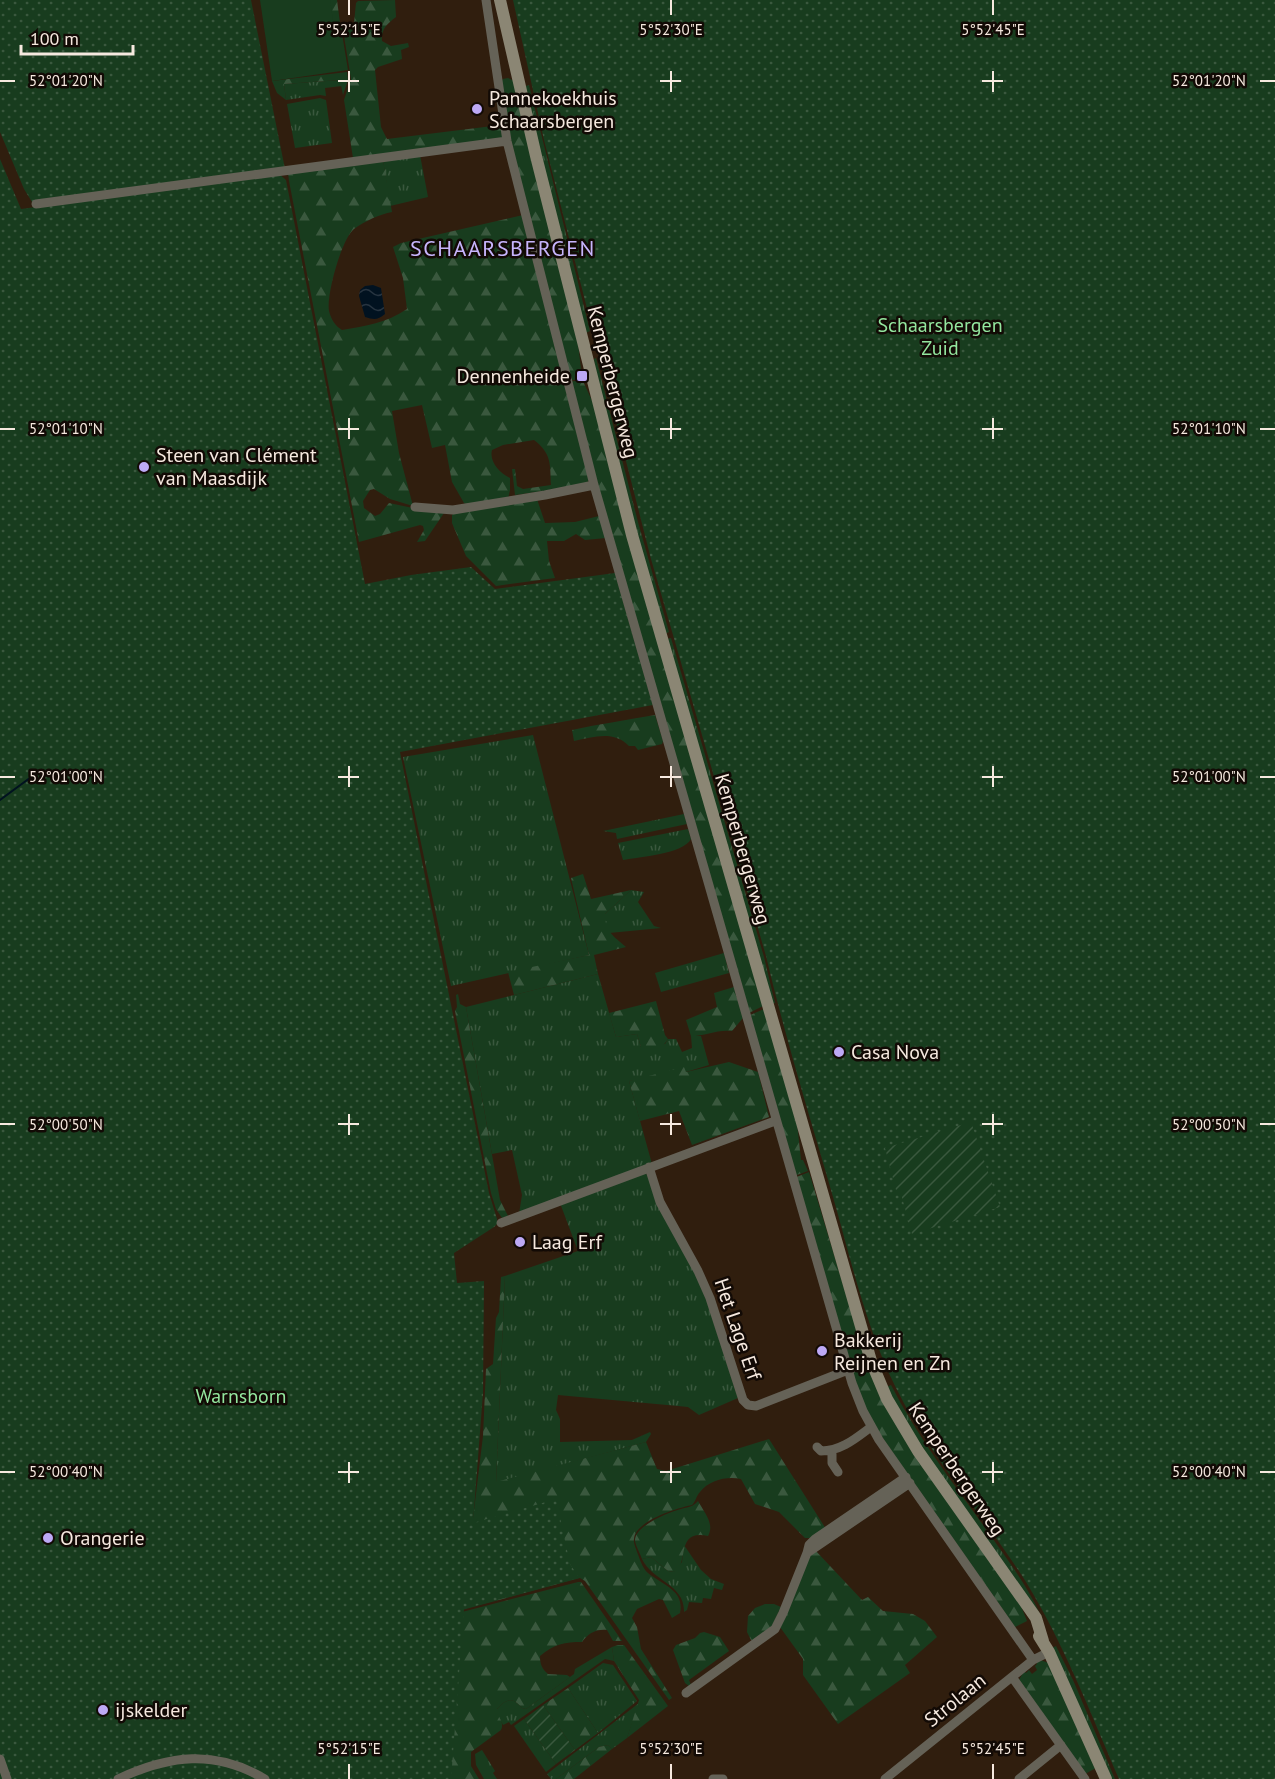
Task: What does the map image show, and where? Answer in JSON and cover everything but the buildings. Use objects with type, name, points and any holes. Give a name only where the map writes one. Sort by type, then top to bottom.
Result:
[{"type":"main road","name":"Kemperbergerweg","points":[[501,0],[516,73],[629,524],[871,1361],[887,1399],[913,1444],[1036,1618],[1046,1646],[1106,1779]]},
{"type":"street","points":[[486,0],[507,141],[594,485],[775,1121],[857,1398],[871,1427],[1033,1660]]},
{"type":"street","points":[[497,77],[516,73]]},
{"type":"street","points":[[36,204],[507,141]]},
{"type":"street","points":[[415,507],[453,510],[594,485]]},
{"type":"street","points":[[501,1223],[775,1121]]},
{"type":"street","name":"Het Lage Erf","points":[[649,1167],[660,1202],[698,1271],[710,1298],[745,1403],[756,1406],[848,1370]]},
{"type":"street","points":[[848,1370],[871,1361]]},
{"type":"street","points":[[817,1447],[821,1451],[832,1451],[849,1443],[871,1427]]},
{"type":"street","points":[[832,1451],[832,1462],[838,1472]]},
{"type":"street","points":[[686,1693],[775,1629],[809,1549],[908,1480]]},
{"type":"street","name":"Strolaan","points":[[885,1779],[1033,1660],[1046,1646]]},
{"type":"street","points":[[1012,1677],[1085,1779]]},
{"type":"street","points":[[1019,1779],[1061,1745]]},
{"type":"street","points":[[118,1779],[156,1764],[197,1758],[217,1759],[265,1779]]},
{"type":"street","points":[[0,1759],[7,1779]]},
{"type":"street","points":[[713,1779],[723,1779]]},
{"type":"green space","points":[[0,0],[251,0],[285,169],[32,202],[24,189],[0,132]]},
{"type":"green space","points":[[260,0],[330,0],[334,27],[341,27],[348,70],[272,81]]},
{"type":"green space","points":[[328,0],[337,0],[340,23],[354,23],[358,1],[395,0],[396,17],[385,27],[382,41],[391,46],[408,43],[409,47],[401,50],[402,59],[375,70],[381,127],[387,139],[501,125],[504,138],[353,158],[344,100],[351,79],[343,30],[332,29]]},
{"type":"green space","name":"Schaarsbergen Zuid","points":[[513,0],[1275,0],[1275,1779],[1119,1779],[1076,1679],[1040,1606],[1010,1558],[924,1437],[885,1364],[867,1317],[853,1269],[789,1047],[766,956],[651,559],[544,140]]},
{"type":"green space","points":[[347,72],[348,80],[343,95],[340,80],[284,84],[286,100],[277,93],[272,81]]},
{"type":"green space","points":[[508,78],[514,81],[578,343],[582,378],[570,381],[510,141],[500,82]]},
{"type":"green space","points":[[341,80],[342,86],[325,88],[326,96],[286,100],[284,84]]},
{"type":"green space","points":[[529,85],[590,331],[586,333],[523,87]]},
{"type":"green space","points":[[320,98],[326,100],[332,143],[295,148],[287,104]]},
{"type":"green space","points":[[420,155],[428,197],[390,206],[383,160]]},
{"type":"green space","name":"Warnsborn","points":[[0,159],[21,209],[279,174],[286,180],[365,584],[471,567],[495,589],[615,573],[653,705],[400,752],[489,1193],[497,1219],[494,1227],[454,1253],[457,1283],[484,1281],[483,1393],[473,1523],[556,1499],[570,1564],[579,1578],[464,1609],[451,1779],[0,1779]]},
{"type":"green space","points":[[383,160],[392,212],[358,226],[349,234],[336,267],[330,293],[329,311],[334,322],[342,330],[351,329],[384,321],[407,309],[403,278],[393,247],[401,243],[523,215],[589,479],[586,485],[515,495],[512,469],[515,469],[517,486],[523,489],[551,485],[549,460],[544,450],[534,440],[503,445],[492,450],[491,454],[496,466],[510,478],[508,499],[468,505],[464,503],[452,482],[445,445],[432,448],[422,405],[392,411],[399,453],[413,506],[390,499],[374,489],[370,490],[363,501],[364,508],[375,516],[380,514],[389,503],[444,513],[425,541],[417,542],[424,530],[420,525],[359,542],[288,173]]},
{"type":"green space","points":[[596,358],[669,632],[665,634],[597,387],[594,359]]},
{"type":"green space","points":[[582,379],[594,405],[763,1006],[747,1014],[619,567],[570,382]]},
{"type":"green space","points":[[537,499],[545,523],[575,522],[599,516],[606,538],[585,540],[576,534],[564,541],[547,541],[549,561],[555,578],[496,586],[466,556],[452,523],[452,515],[455,512]]},
{"type":"green space","points":[[671,638],[764,957],[775,1003],[771,1004],[666,639]]},
{"type":"green space","points":[[655,715],[662,744],[638,750],[635,746],[629,746],[610,736],[574,741],[572,730]]},
{"type":"green space","points":[[533,735],[589,955],[451,986],[403,757]]},
{"type":"green space","points":[[684,814],[687,824],[617,839],[616,833],[603,831]]},
{"type":"green space","points":[[688,829],[691,839],[679,848],[660,854],[623,860],[618,843]]},
{"type":"green space","points":[[583,874],[591,899],[631,890],[605,914],[608,929],[626,947],[594,955],[598,974],[514,995],[508,972],[589,955],[571,878]]},
{"type":"green space","points":[[631,890],[644,892],[638,902],[654,926],[661,928],[609,933],[605,923],[605,914]]},
{"type":"green space","points":[[724,953],[729,973],[661,992],[655,973]]},
{"type":"green space","points":[[598,974],[616,1037],[637,1034],[641,1047],[665,1044],[668,1039],[676,1039],[682,1052],[692,1048],[691,1036],[701,1036],[709,1065],[686,1072],[629,1081],[652,1164],[519,1214],[522,1195],[512,1150],[492,1154],[466,1007]]},
{"type":"green space","points":[[734,987],[743,1018],[732,1031],[691,1036],[686,1020],[717,1007],[714,993]]},
{"type":"green space","points":[[458,994],[460,1004],[466,1007],[500,1200],[508,1216],[502,1218],[496,1209],[491,1193],[455,1011]]},
{"type":"green space","points":[[656,1001],[668,1039],[662,1046],[648,1053],[641,1047],[637,1034],[616,1037],[609,1013]]},
{"type":"green space","points":[[764,1009],[797,1123],[801,1160],[808,1171],[794,1176],[748,1016]]},
{"type":"green space","points":[[729,1062],[758,1072],[769,1117],[692,1145],[679,1111],[640,1121],[629,1081],[684,1067],[686,1072]]},
{"type":"green space","points":[[971,1122],[1000,1207],[912,1234],[900,1190],[896,1190],[885,1148]]},
{"type":"green space","points":[[645,1171],[702,1286],[738,1398],[699,1415],[688,1407],[558,1395],[556,1410],[560,1419],[560,1442],[632,1440],[650,1432],[651,1434],[646,1442],[496,1483],[505,1276],[578,1251],[560,1203]]},
{"type":"green space","points":[[809,1172],[864,1354],[862,1361],[852,1364],[849,1362],[794,1178]]},
{"type":"green space","points":[[505,1276],[496,1482],[646,1442],[657,1469],[666,1471],[769,1439],[826,1529],[811,1538],[805,1538],[779,1512],[755,1504],[741,1479],[730,1478],[708,1484],[692,1505],[658,1516],[636,1532],[634,1544],[643,1566],[648,1573],[676,1593],[681,1605],[680,1613],[672,1618],[663,1600],[659,1599],[637,1609],[632,1618],[637,1627],[641,1649],[672,1698],[669,1700],[585,1581],[580,1578],[462,1610],[483,1436],[486,1369],[493,1364],[501,1277]]},
{"type":"green space","points":[[863,1368],[868,1369],[1021,1606],[1027,1621],[1015,1627],[872,1423],[852,1376],[854,1372]]},
{"type":"green space","points":[[891,1385],[949,1478],[1016,1572],[1040,1614],[921,1449],[886,1387]]},
{"type":"green space","points":[[698,1501],[708,1518],[710,1532],[708,1536],[697,1535],[687,1542],[679,1568],[674,1572],[668,1571],[651,1557],[642,1559],[635,1541],[640,1530],[661,1516]]},
{"type":"green space","points":[[684,1545],[701,1570],[711,1579],[724,1584],[722,1590],[714,1588],[711,1599],[703,1598],[702,1603],[689,1602],[684,1612],[679,1595],[653,1573],[642,1559],[651,1557],[668,1571],[674,1572],[682,1562]]},
{"type":"green space","points":[[815,1550],[862,1600],[868,1597],[883,1611],[913,1614],[925,1621],[937,1637],[905,1665],[910,1673],[838,1724],[803,1675],[803,1659],[780,1627],[809,1554]]},
{"type":"green space","points":[[581,1582],[622,1641],[613,1641],[607,1630],[599,1630],[589,1634],[582,1642],[570,1642],[545,1652],[540,1659],[548,1674],[570,1677],[526,1709],[510,1700],[501,1705],[497,1709],[502,1724],[501,1730],[471,1752],[471,1766],[479,1779],[447,1779],[462,1612]]},
{"type":"green space","points":[[765,1604],[781,1607],[772,1626],[755,1640],[751,1640],[747,1632],[748,1616],[755,1608]]},
{"type":"green space","points":[[704,1632],[720,1637],[729,1651],[689,1680],[691,1685],[689,1686],[685,1683],[673,1650],[676,1645]]},
{"type":"green space","points":[[624,1645],[668,1706],[627,1738],[639,1700],[614,1661],[612,1647]]},
{"type":"green space","points":[[1056,1646],[1115,1779],[1110,1779],[1052,1648]]},
{"type":"green space","points":[[612,1647],[614,1661],[605,1659],[511,1725],[509,1722],[503,1725],[497,1709],[504,1703],[510,1700],[526,1709],[574,1674],[575,1669]]},
{"type":"green space","points":[[1040,1660],[1049,1663],[1096,1768],[1085,1774],[1019,1680],[1024,1671],[1026,1673],[1029,1670],[1032,1674],[1037,1670],[1036,1662]]},
{"type":"green space","points":[[603,1663],[613,1665],[637,1701],[598,1733],[568,1688]]},
{"type":"green space","points":[[568,1688],[598,1733],[575,1750],[543,1705]]},
{"type":"green space","points":[[639,1703],[627,1738],[612,1749],[608,1745],[599,1747],[556,1779],[551,1779],[547,1774]]},
{"type":"green space","points":[[543,1705],[575,1750],[556,1764],[524,1719]]},
{"type":"green space","points":[[524,1719],[556,1764],[546,1772],[514,1726]]},
{"type":"green space","points":[[608,1745],[612,1749],[574,1779],[556,1779],[599,1747]]},
{"type":"green space","points":[[482,1750],[495,1771],[493,1773],[497,1779],[484,1779],[476,1765],[475,1754]]},
{"type":"water","points":[[373,285],[381,288],[385,314],[376,319],[365,317],[359,296],[360,290],[365,286]]},
{"type":"waterway","points":[[0,800],[38,772]]},
{"type":"place","name":"Pannekoekhuis Schaarsbergen","points":[[477,109]]},
{"type":"place","name":"Dennenheide","points":[[582,376]]},
{"type":"place","name":"Steen van Clément van Maasdijk","points":[[144,467]]},
{"type":"place","name":"Casa Nova","points":[[839,1052]]},
{"type":"place","name":"Laag Erf","points":[[520,1242]]},
{"type":"place","name":"Bakkerij Reijnen en Zn","points":[[822,1351]]},
{"type":"place","name":"Orangerie","points":[[48,1538]]},
{"type":"place","name":"ijskelder","points":[[103,1710]]},
{"type":"district","name":"SCHAARSBERGEN","points":[[503,248]]}]
